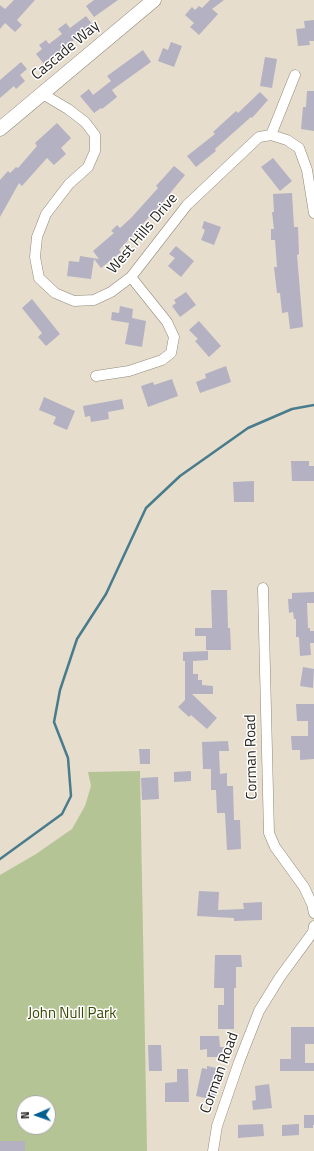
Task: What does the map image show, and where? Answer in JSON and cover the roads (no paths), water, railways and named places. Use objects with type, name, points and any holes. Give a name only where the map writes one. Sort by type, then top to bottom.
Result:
[{"type":"street","name":"Cascade Way","points":[[0,129],[154,0]]},
{"type":"street","points":[[295,74],[271,134],[287,140],[299,148],[307,170],[314,213]]},
{"type":"street","name":"West Hills Drive","points":[[42,93],[68,109],[85,122],[95,135],[95,151],[88,167],[69,184],[46,214],[37,237],[34,258],[39,278],[55,293],[74,300],[94,300],[111,292],[131,277],[187,205],[259,138],[271,134]]},
{"type":"street","points":[[96,376],[129,372],[162,360],[171,353],[174,336],[167,322],[131,277]]},
{"type":"street","name":"Corman Road","points":[[263,588],[269,832],[275,847],[304,887],[312,904],[314,913]]},
{"type":"street","name":"Corman Road","points":[[213,1151],[217,1126],[238,1062],[259,1011],[280,977],[313,932],[314,926]]},
{"type":"waterway","points":[[0,859],[62,814],[71,796],[68,758],[54,722],[60,690],[77,639],[106,594],[146,508],[180,476],[248,428],[292,409],[314,405]]},
{"type":"park label","name":"John Null Park","points":[[72,1014]]}]
